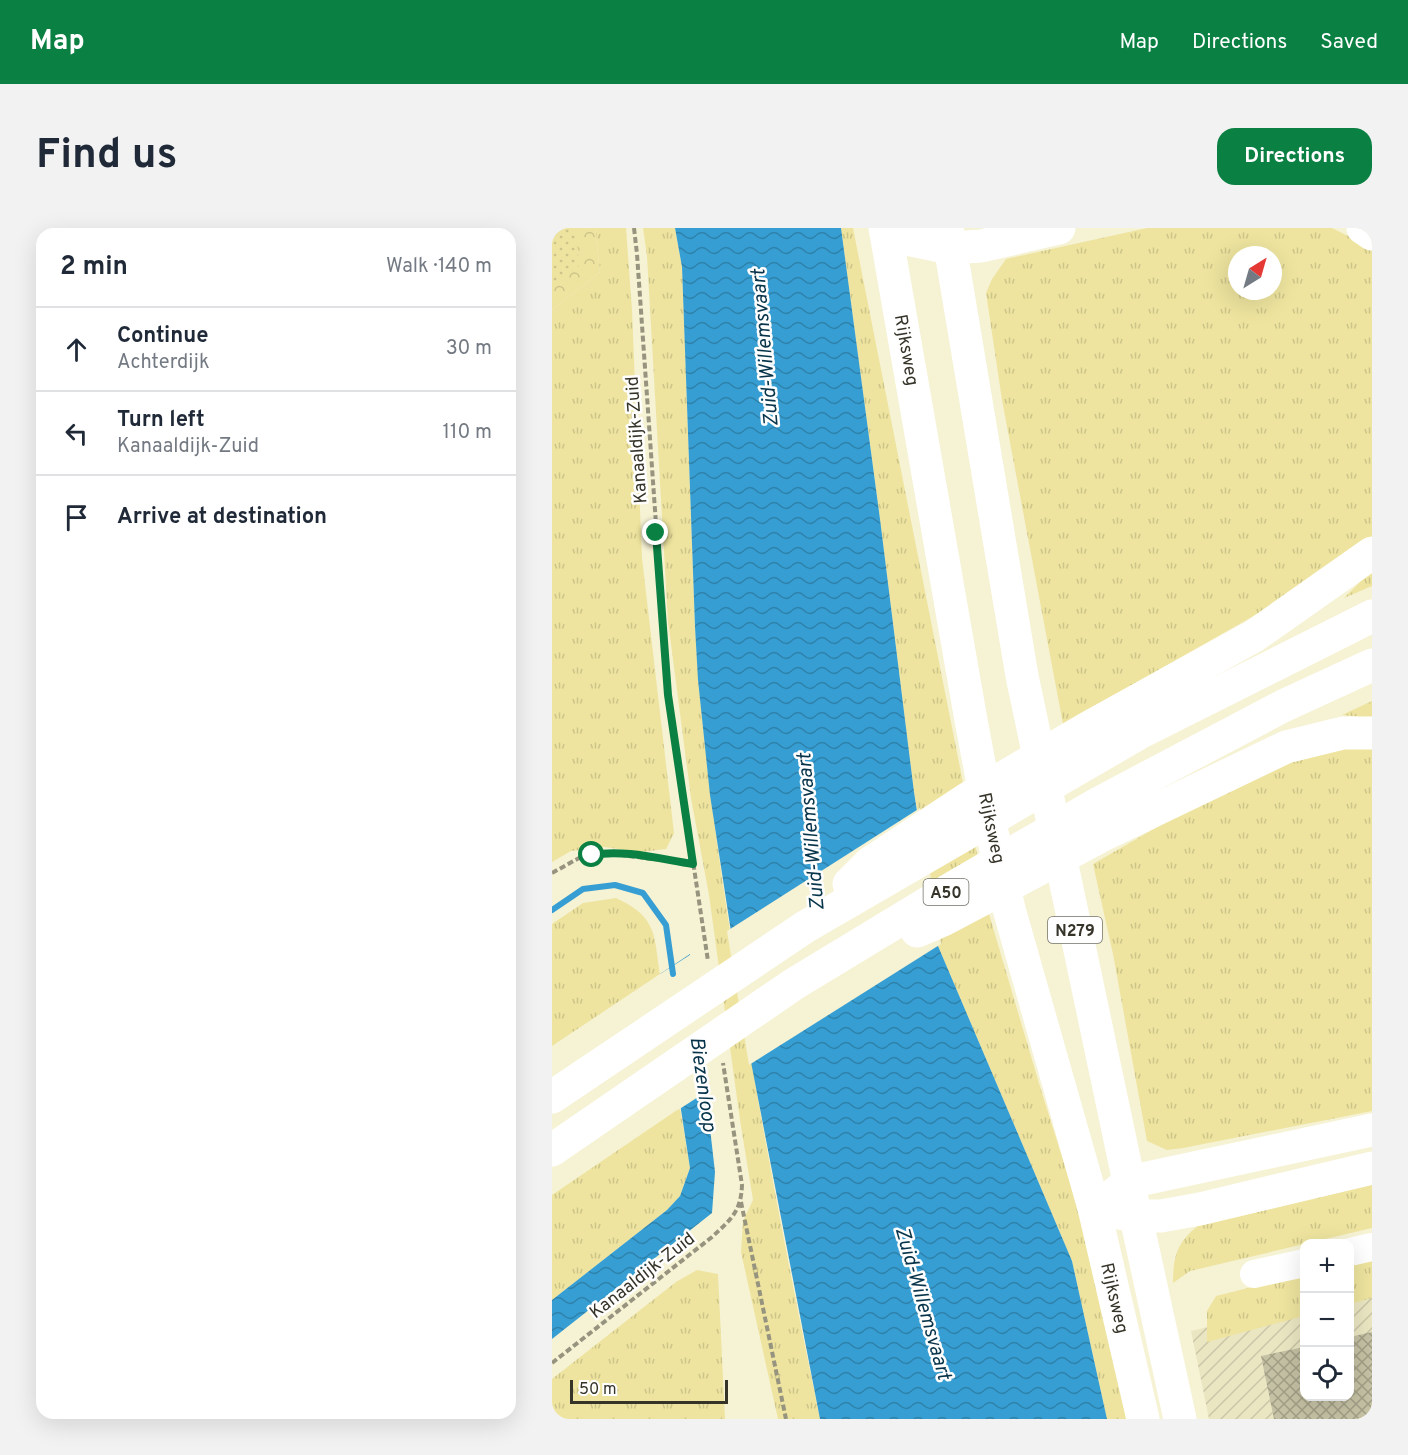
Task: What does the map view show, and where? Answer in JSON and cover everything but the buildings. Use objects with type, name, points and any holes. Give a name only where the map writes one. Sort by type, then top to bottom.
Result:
[{"type":"main road","points":[[891,230],[949,238],[981,246],[1059,228]]},
{"type":"main road","points":[[1363,228],[1372,234]]},
{"type":"main road","name":"Rijksweg","points":[[891,230],[970,720],[992,832],[1009,909],[1094,1209],[1143,1419]]},
{"type":"main road","name":"Rijksweg","points":[[949,238],[1022,676],[1180,1419]]},
{"type":"main road","name":"A50","points":[[552,1097],[621,1048],[805,927],[1254,636],[1372,553]]},
{"type":"main road","name":"A50","points":[[1089,744],[1179,712],[1372,615]]},
{"type":"main road","name":"A50","points":[[1101,819],[1283,706],[1372,665]]},
{"type":"main road","name":"A50","points":[[552,1149],[794,984],[954,887],[1101,819],[1286,747],[1343,733],[1372,734]]},
{"type":"main road","points":[[1094,1209],[1129,1182],[1372,1130]]},
{"type":"main road","points":[[1094,1209],[1135,1216],[1161,1216],[1200,1209],[1372,1168]]},
{"type":"street","points":[[1354,1251],[1372,1247]]},
{"type":"street","points":[[1254,1275],[1300,1264]]},
{"type":"path","name":"Kanaaldijk-Zuid","points":[[552,873],[579,858],[605,853],[693,864],[668,695],[637,254],[633,228]]},
{"type":"path","name":"Kanaaldijk-Zuid","points":[[552,1363],[712,1237],[731,1219],[741,1201],[786,1419]]},
{"type":"shaded area","points":[[1372,1289],[1372,1419],[1209,1419],[1191,1331],[1300,1305],[1300,1401],[1354,1401],[1354,1293]]},
{"type":"green space","points":[[552,228],[595,228],[600,272],[552,310]]},
{"type":"green space","points":[[552,228],[576,228],[579,266],[552,288]]},
{"type":"green space","points":[[595,228],[626,228],[632,310],[642,558],[674,833],[666,849],[641,852],[604,847],[571,851],[552,862],[552,310],[600,272]]},
{"type":"green space","points":[[643,228],[675,228],[682,267],[695,627],[707,767],[726,907],[750,1052],[778,1210],[820,1419],[778,1419],[741,1252],[743,1221],[753,1200],[709,895],[691,798],[668,621],[647,256]]},
{"type":"green space","points":[[841,228],[853,228],[989,914],[1081,1217],[1127,1419],[1107,1419],[1072,1261],[938,946],[930,878],[914,792]]},
{"type":"green space","points":[[1147,228],[1332,228],[1358,241],[1372,251],[1372,541],[1333,571],[1063,724],[1002,400],[986,293],[992,279],[1006,259]]},
{"type":"green space","points":[[1372,570],[1372,586],[1344,598]]},
{"type":"green space","points":[[1372,701],[1372,718],[1342,715]]},
{"type":"green space","points":[[1372,743],[1372,1111],[1183,1148],[1167,1150],[1147,1141],[1113,954],[1093,864],[1159,826],[1295,754]]},
{"type":"green space","points":[[616,898],[639,912],[651,928],[660,974],[552,1046],[552,924],[583,903]]},
{"type":"green space","points":[[680,1108],[690,1168],[680,1196],[667,1210],[552,1300],[552,1195]]},
{"type":"green space","points":[[1372,1181],[1372,1228],[1325,1239],[1300,1239],[1300,1245],[1190,1271],[1173,1283],[1174,1262],[1180,1246],[1190,1233],[1206,1220]]},
{"type":"green space","points":[[1372,1258],[1372,1298],[1354,1303],[1354,1293],[1354,1263]]},
{"type":"green space","points":[[697,1270],[718,1274],[725,1419],[552,1419],[552,1379],[676,1282]]},
{"type":"green space","points":[[1300,1275],[1300,1317],[1207,1342],[1207,1311],[1216,1296]]},
{"type":"water","name":"Zuid-Willemsvaart","points":[[675,228],[841,228],[914,792],[938,946],[1072,1261],[1107,1419],[820,1419],[751,1062],[710,795],[698,680],[682,267]]},
{"type":"water","points":[[690,954],[715,1172],[712,1213],[552,1339],[552,1300],[667,1210],[680,1196],[690,1168],[660,974]]},
{"type":"pier","points":[[920,808],[941,944],[749,1065],[727,931]]},
{"type":"pier","points":[[693,953],[709,1090],[678,1110],[657,976]]},
{"type":"waterway","name":"Biezenloop","points":[[552,910],[583,889],[615,885],[643,893],[666,925],[673,974]]},
{"type":"route","points":[[592,855],[626,854],[693,864],[668,695],[656,533]]}]
